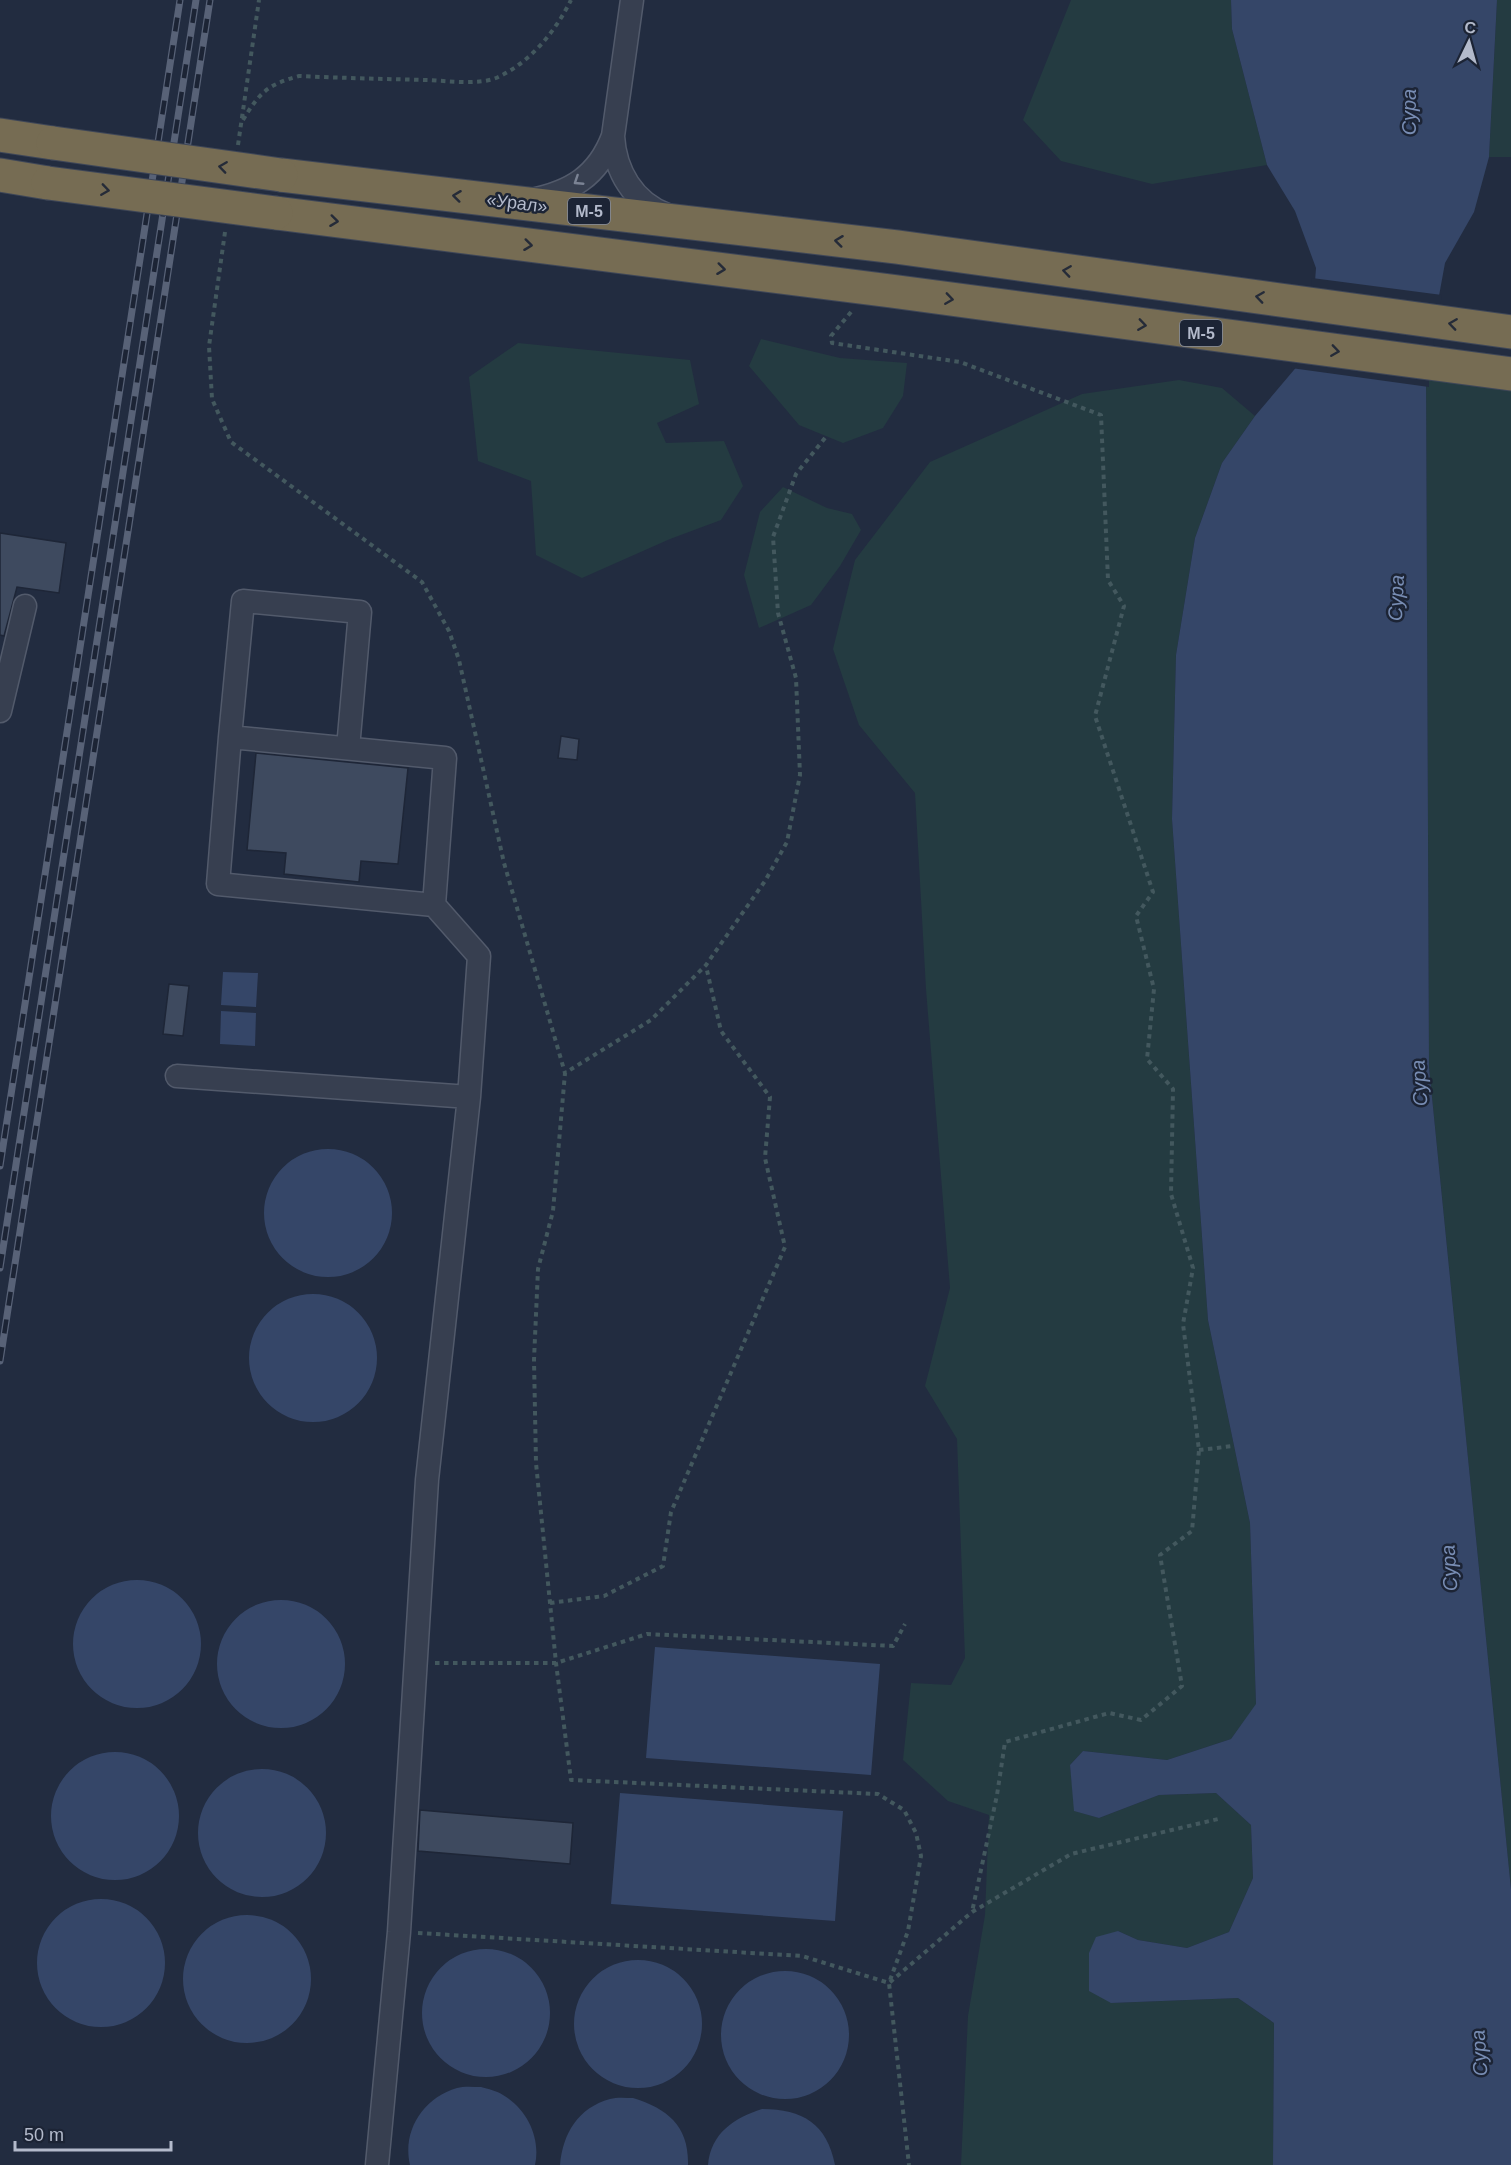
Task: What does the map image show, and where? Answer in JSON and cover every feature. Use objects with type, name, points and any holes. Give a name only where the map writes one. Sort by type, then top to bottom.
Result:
[{"type":"highway","name":"«Урал»","points":[[0,135],[281,175],[897,247],[1511,332]]},
{"type":"highway","name":"М-5","points":[[0,175],[1511,374]]},
{"type":"lane","points":[[632,0],[613,136],[614,150],[621,172],[640,200],[660,212],[688,223]]},
{"type":"lane","points":[[516,203],[554,193],[576,184],[601,162],[613,136]]},
{"type":"lane","points":[[348,748],[360,612],[243,601],[218,884],[434,905],[479,956],[469,1096],[428,1480],[399,1932],[377,2165]]},
{"type":"lane","points":[[0,711],[25,606]]},
{"type":"lane","points":[[230,737],[445,758],[434,905]]},
{"type":"lane","points":[[177,1076],[469,1096]]},
{"type":"path","points":[[238,146],[258,0]]},
{"type":"path","points":[[241,123],[257,98],[276,83],[299,76],[466,82],[494,79],[518,66],[539,46],[561,19],[571,0]]},
{"type":"path","points":[[226,228],[209,346],[212,399],[231,442],[422,582],[449,631],[459,660],[504,863],[565,1073],[553,1211],[538,1269],[534,1360],[536,1462],[570,1780],[878,1794],[904,1810],[916,1833],[921,1856],[908,1931],[889,1983],[909,2165]]},
{"type":"path","points":[[852,310],[831,336],[832,343],[960,362],[1101,415],[1108,580],[1124,606],[1095,716],[1153,892],[1136,916],[1154,989],[1147,1059],[1173,1089],[1171,1194],[1192,1268],[1183,1324],[1199,1450],[1192,1531],[1160,1554],[1182,1686],[1141,1720],[1109,1713],[1005,1742],[997,1795],[972,1912]]},
{"type":"path","points":[[565,1073],[651,1020],[706,965],[765,881],[787,842],[800,775],[796,678],[778,613],[773,537],[796,474],[825,438]]},
{"type":"path","points":[[550,1603],[604,1596],[663,1566],[671,1512],[785,1247],[765,1158],[770,1097],[721,1031],[706,965]]},
{"type":"path","points":[[1199,1450],[1233,1446]]},
{"type":"path","points":[[416,1663],[556,1663],[647,1634],[893,1646],[905,1624]]},
{"type":"path","points":[[889,1983],[972,1912],[1071,1854],[1218,1819]]},
{"type":"path","points":[[399,1932],[802,1956],[889,1983]]},
{"type":"green space","points":[[1071,0],[1231,0],[1232,29],[1267,165],[1152,184],[1061,161],[1023,120]]},
{"type":"green space","points":[[1497,0],[1511,0],[1511,157],[1489,157]]},
{"type":"green space","points":[[761,339],[840,358],[907,363],[903,396],[883,428],[843,443],[799,425],[749,366]]},
{"type":"green space","points":[[518,343],[690,360],[699,404],[657,423],[666,443],[724,441],[743,486],[721,520],[670,539],[582,578],[536,555],[531,481],[478,461],[469,377]]},
{"type":"green space","points":[[1426,367],[1511,384],[1511,1889],[1429,1067]]},
{"type":"green space","points":[[1179,380],[1222,388],[1255,416],[1222,463],[1195,538],[1176,655],[1172,819],[1208,1320],[1250,1523],[1256,1705],[1231,1739],[1167,1760],[1083,1751],[1070,1765],[1075,1811],[1099,1818],[1159,1795],[1216,1793],[1251,1825],[1253,1878],[1229,1932],[1187,1948],[1138,1940],[1118,1931],[1111,2003],[1238,1998],[1274,2023],[1273,2165],[961,2165],[968,2016],[985,1915],[989,1815],[948,1801],[903,1760],[911,1683],[951,1685],[965,1658],[957,1439],[925,1386],[950,1288],[926,989],[915,793],[859,725],[833,649],[855,560],[930,462],[1082,394]]},
{"type":"green space","points":[[783,487],[827,508],[852,514],[861,530],[840,566],[811,605],[759,628],[744,575],[760,512]]},
{"type":"water","name":"Сура","points":[[1231,0],[1497,0],[1489,157],[1474,212],[1445,263],[1426,367],[1429,1067],[1511,1889],[1511,2165],[1273,2165],[1274,2023],[1238,1998],[1111,2003],[1089,1991],[1089,1953],[1096,1937],[1118,1931],[1138,1940],[1187,1948],[1229,1932],[1253,1878],[1251,1825],[1216,1793],[1159,1795],[1099,1818],[1074,1811],[1070,1765],[1083,1751],[1167,1760],[1231,1739],[1256,1704],[1250,1523],[1208,1320],[1172,819],[1176,655],[1195,538],[1222,463],[1255,416],[1310,351],[1316,268],[1295,211],[1267,165],[1232,29]]},
{"type":"water","points":[[223,972],[258,973],[256,1007],[221,1005]]},
{"type":"water","points":[[221,1011],[256,1013],[255,1046],[220,1044]]},
{"type":"water","points":[[328,1149],[352,1154],[373,1168],[387,1189],[392,1213],[387,1237],[373,1258],[352,1272],[328,1277],[304,1272],[283,1258],[269,1237],[264,1213],[269,1189],[283,1168],[304,1154]]},
{"type":"water","points":[[313,1294],[337,1299],[358,1313],[372,1334],[377,1358],[372,1382],[358,1403],[337,1417],[313,1422],[289,1417],[268,1403],[254,1382],[249,1358],[254,1334],[268,1313],[289,1299]]},
{"type":"water","points":[[137,1580],[161,1585],[182,1599],[196,1620],[201,1644],[196,1668],[182,1689],[161,1703],[137,1708],[113,1703],[92,1689],[78,1668],[73,1644],[78,1620],[92,1599],[113,1585]]},
{"type":"water","points":[[281,1600],[305,1605],[326,1619],[340,1640],[345,1664],[340,1688],[326,1709],[305,1723],[281,1728],[257,1723],[236,1709],[222,1688],[217,1664],[222,1640],[236,1619],[257,1605]]},
{"type":"water","points":[[655,1647],[880,1664],[871,1775],[646,1758]]},
{"type":"water","points":[[115,1752],[139,1757],[160,1771],[174,1792],[179,1816],[174,1840],[160,1861],[139,1875],[115,1880],[91,1875],[70,1861],[56,1840],[51,1816],[56,1792],[70,1771],[91,1757]]},
{"type":"water","points":[[262,1769],[286,1774],[307,1788],[321,1809],[326,1833],[321,1857],[307,1878],[286,1892],[262,1897],[238,1892],[217,1878],[203,1857],[198,1833],[203,1809],[217,1788],[238,1774]]},
{"type":"water","points":[[620,1793],[843,1811],[835,1921],[611,1904]]},
{"type":"water","points":[[101,1899],[125,1904],[146,1918],[160,1939],[165,1963],[160,1987],[146,2008],[125,2022],[101,2027],[77,2022],[56,2008],[42,1987],[37,1963],[42,1939],[56,1918],[77,1904]]},
{"type":"water","points":[[247,1915],[271,1920],[292,1934],[306,1955],[311,1979],[306,2003],[292,2024],[271,2038],[247,2043],[223,2038],[202,2024],[188,2003],[183,1979],[188,1955],[202,1934],[223,1920]]},
{"type":"water","points":[[486,1949],[510,1954],[531,1968],[545,1989],[550,2013],[545,2037],[531,2058],[510,2072],[486,2077],[462,2072],[441,2058],[427,2037],[422,2013],[427,1989],[441,1968],[462,1954]]},
{"type":"water","points":[[638,1960],[662,1965],[683,1979],[697,2000],[702,2024],[697,2048],[683,2069],[662,2083],[638,2088],[614,2083],[593,2069],[579,2048],[574,2024],[579,2000],[593,1979],[614,1965]]},
{"type":"water","points":[[785,1971],[809,1976],[830,1990],[844,2011],[849,2035],[844,2059],[830,2080],[809,2094],[785,2099],[761,2094],[740,2080],[726,2059],[721,2035],[726,2011],[740,1990],[761,1976]]},
{"type":"water","points":[[481,2087],[503,2095],[512,2101],[525,2116],[534,2135],[535,2165],[410,2165],[408,2152],[412,2128],[425,2108],[434,2099],[457,2088]]},
{"type":"water","points":[[633,2098],[656,2108],[674,2121],[685,2140],[688,2165],[560,2165],[569,2132],[581,2115],[599,2103],[610,2099]]},
{"type":"water","points":[[762,2109],[790,2112],[811,2122],[826,2139],[835,2165],[708,2165],[714,2144],[726,2128],[742,2117]]},
{"type":"pier","points":[[1312,278],[1442,295],[1429,368],[1429,387],[1291,368],[1307,350]]},
{"type":"building","points":[[0,533],[66,543],[59,593],[17,587],[4,636],[0,635]]},
{"type":"building","points":[[561,736],[579,739],[577,760],[558,758]]},
{"type":"building","points":[[256,753],[408,768],[398,864],[361,861],[359,882],[284,874],[286,853],[247,850]]},
{"type":"building","points":[[169,984],[189,986],[183,1036],[163,1034]]},
{"type":"building","points":[[420,1810],[573,1823],[570,1864],[418,1851]]},
{"type":"railway","points":[[0,1166],[180,0]]},
{"type":"railway","points":[[0,1268],[196,0]]},
{"type":"railway","points":[[0,1361],[210,0]]}]
